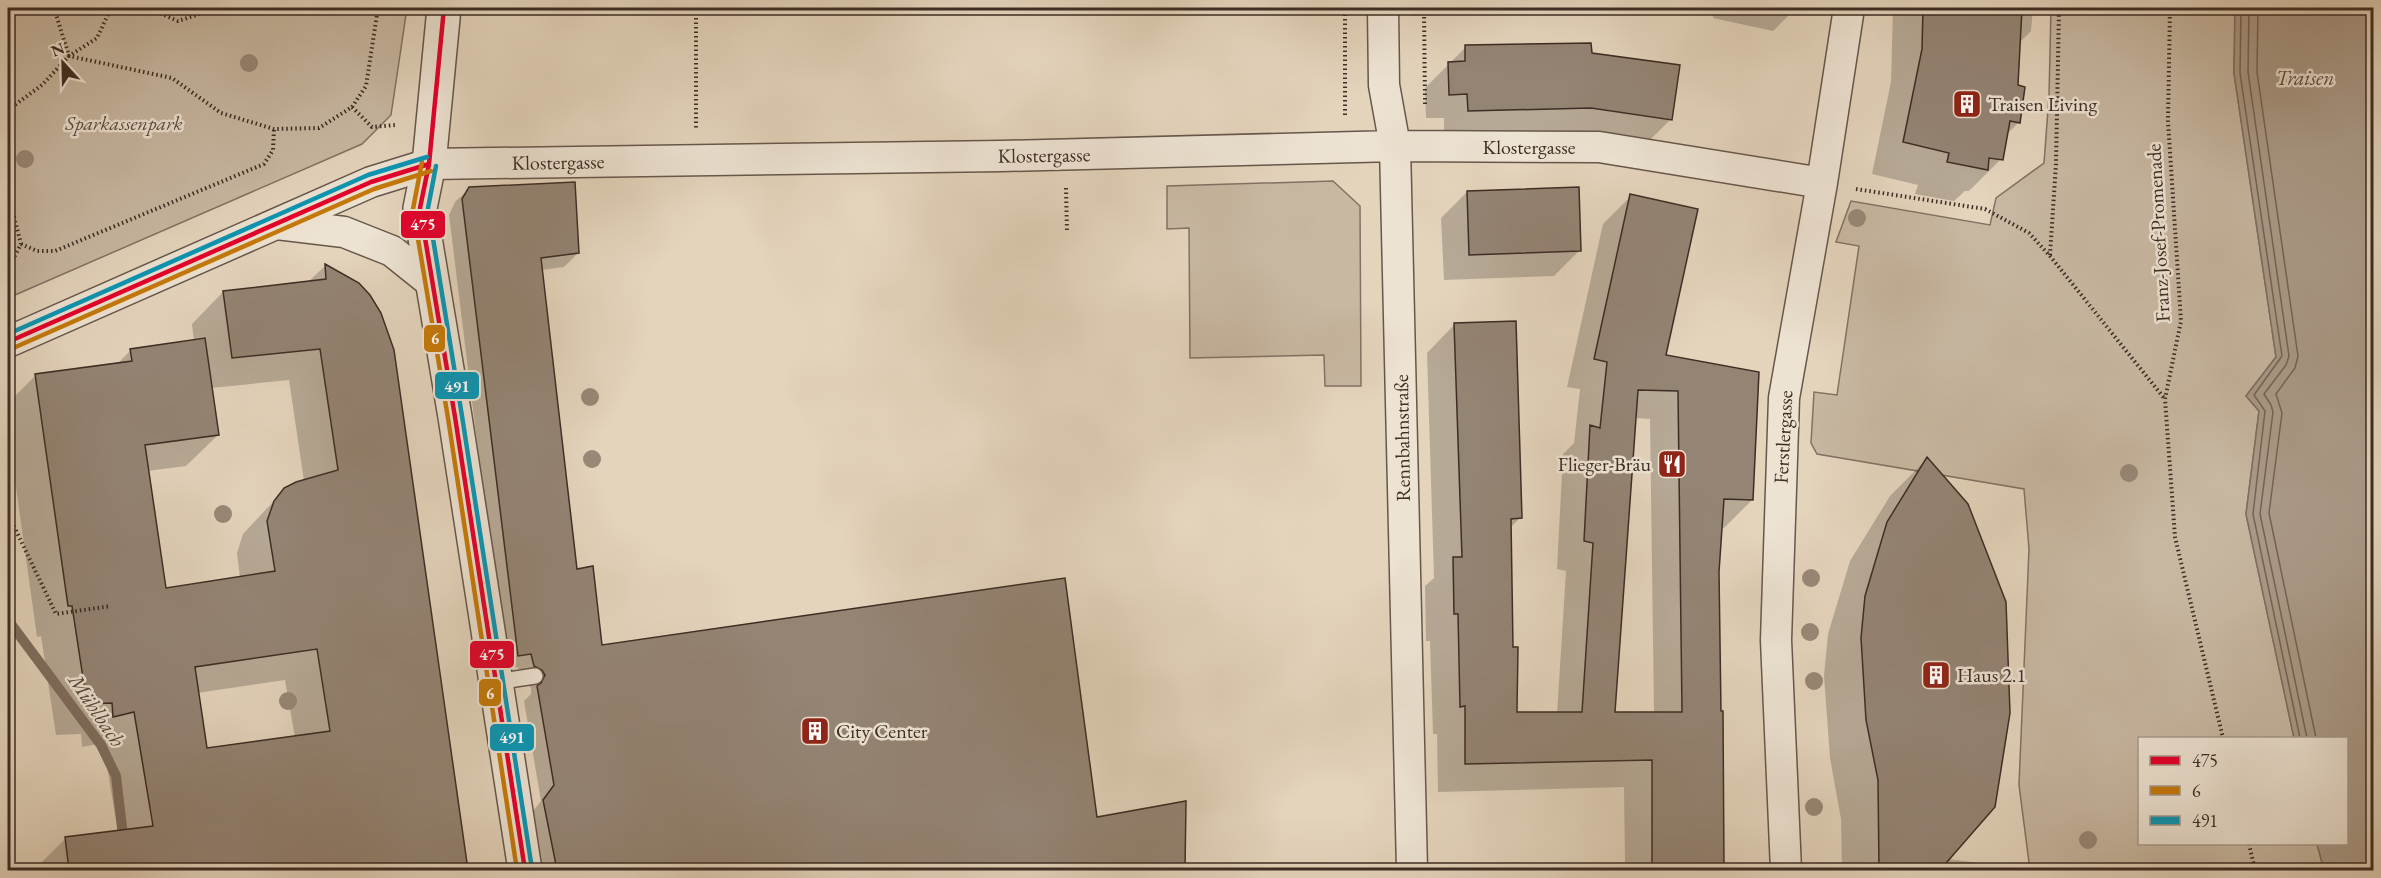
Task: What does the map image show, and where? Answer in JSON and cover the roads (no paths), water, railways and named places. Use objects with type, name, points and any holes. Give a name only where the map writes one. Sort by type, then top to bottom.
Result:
[{"type":"street","points":[[444,8],[429,164],[420,208],[525,870]]},
{"type":"street","name":"Rennbahnstraße","points":[[1383,8],[1384,85],[1395,146],[1412,870]]},
{"type":"street","name":"Ferstlergasse","points":[[1786,870],[1776,640],[1784,398],[1822,183],[1849,8]]},
{"type":"street","name":"Klostergasse","points":[[8,342],[371,182],[429,164],[1065,154],[1395,146],[1599,147],[1822,183]]},
{"type":"street","points":[[274,224],[344,232],[392,251],[432,283]]},
{"type":"lane","points":[[495,682],[535,676]]},
{"type":"water","name":"Traisen","points":[[2235,8],[2373,8],[2373,870],[2324,870],[2317,845],[2348,845],[2348,737],[2294,737],[2246,514],[2259,411],[2246,396],[2276,357],[2234,73]]},
{"type":"waterway","name":"Mühlbach","points":[[8,620],[101,745],[116,776],[127,870]]},
{"type":"place","name":"Traisen Living","points":[[1967,104]]},
{"type":"place","name":"Flieger-Bräu","points":[[1672,464]]},
{"type":"place","name":"Haus 2.1","points":[[1936,675]]},
{"type":"place","name":"City Center","points":[[815,731]]},
{"type":"park label","name":"Sparkassenpark","points":[[124,123]]}]
